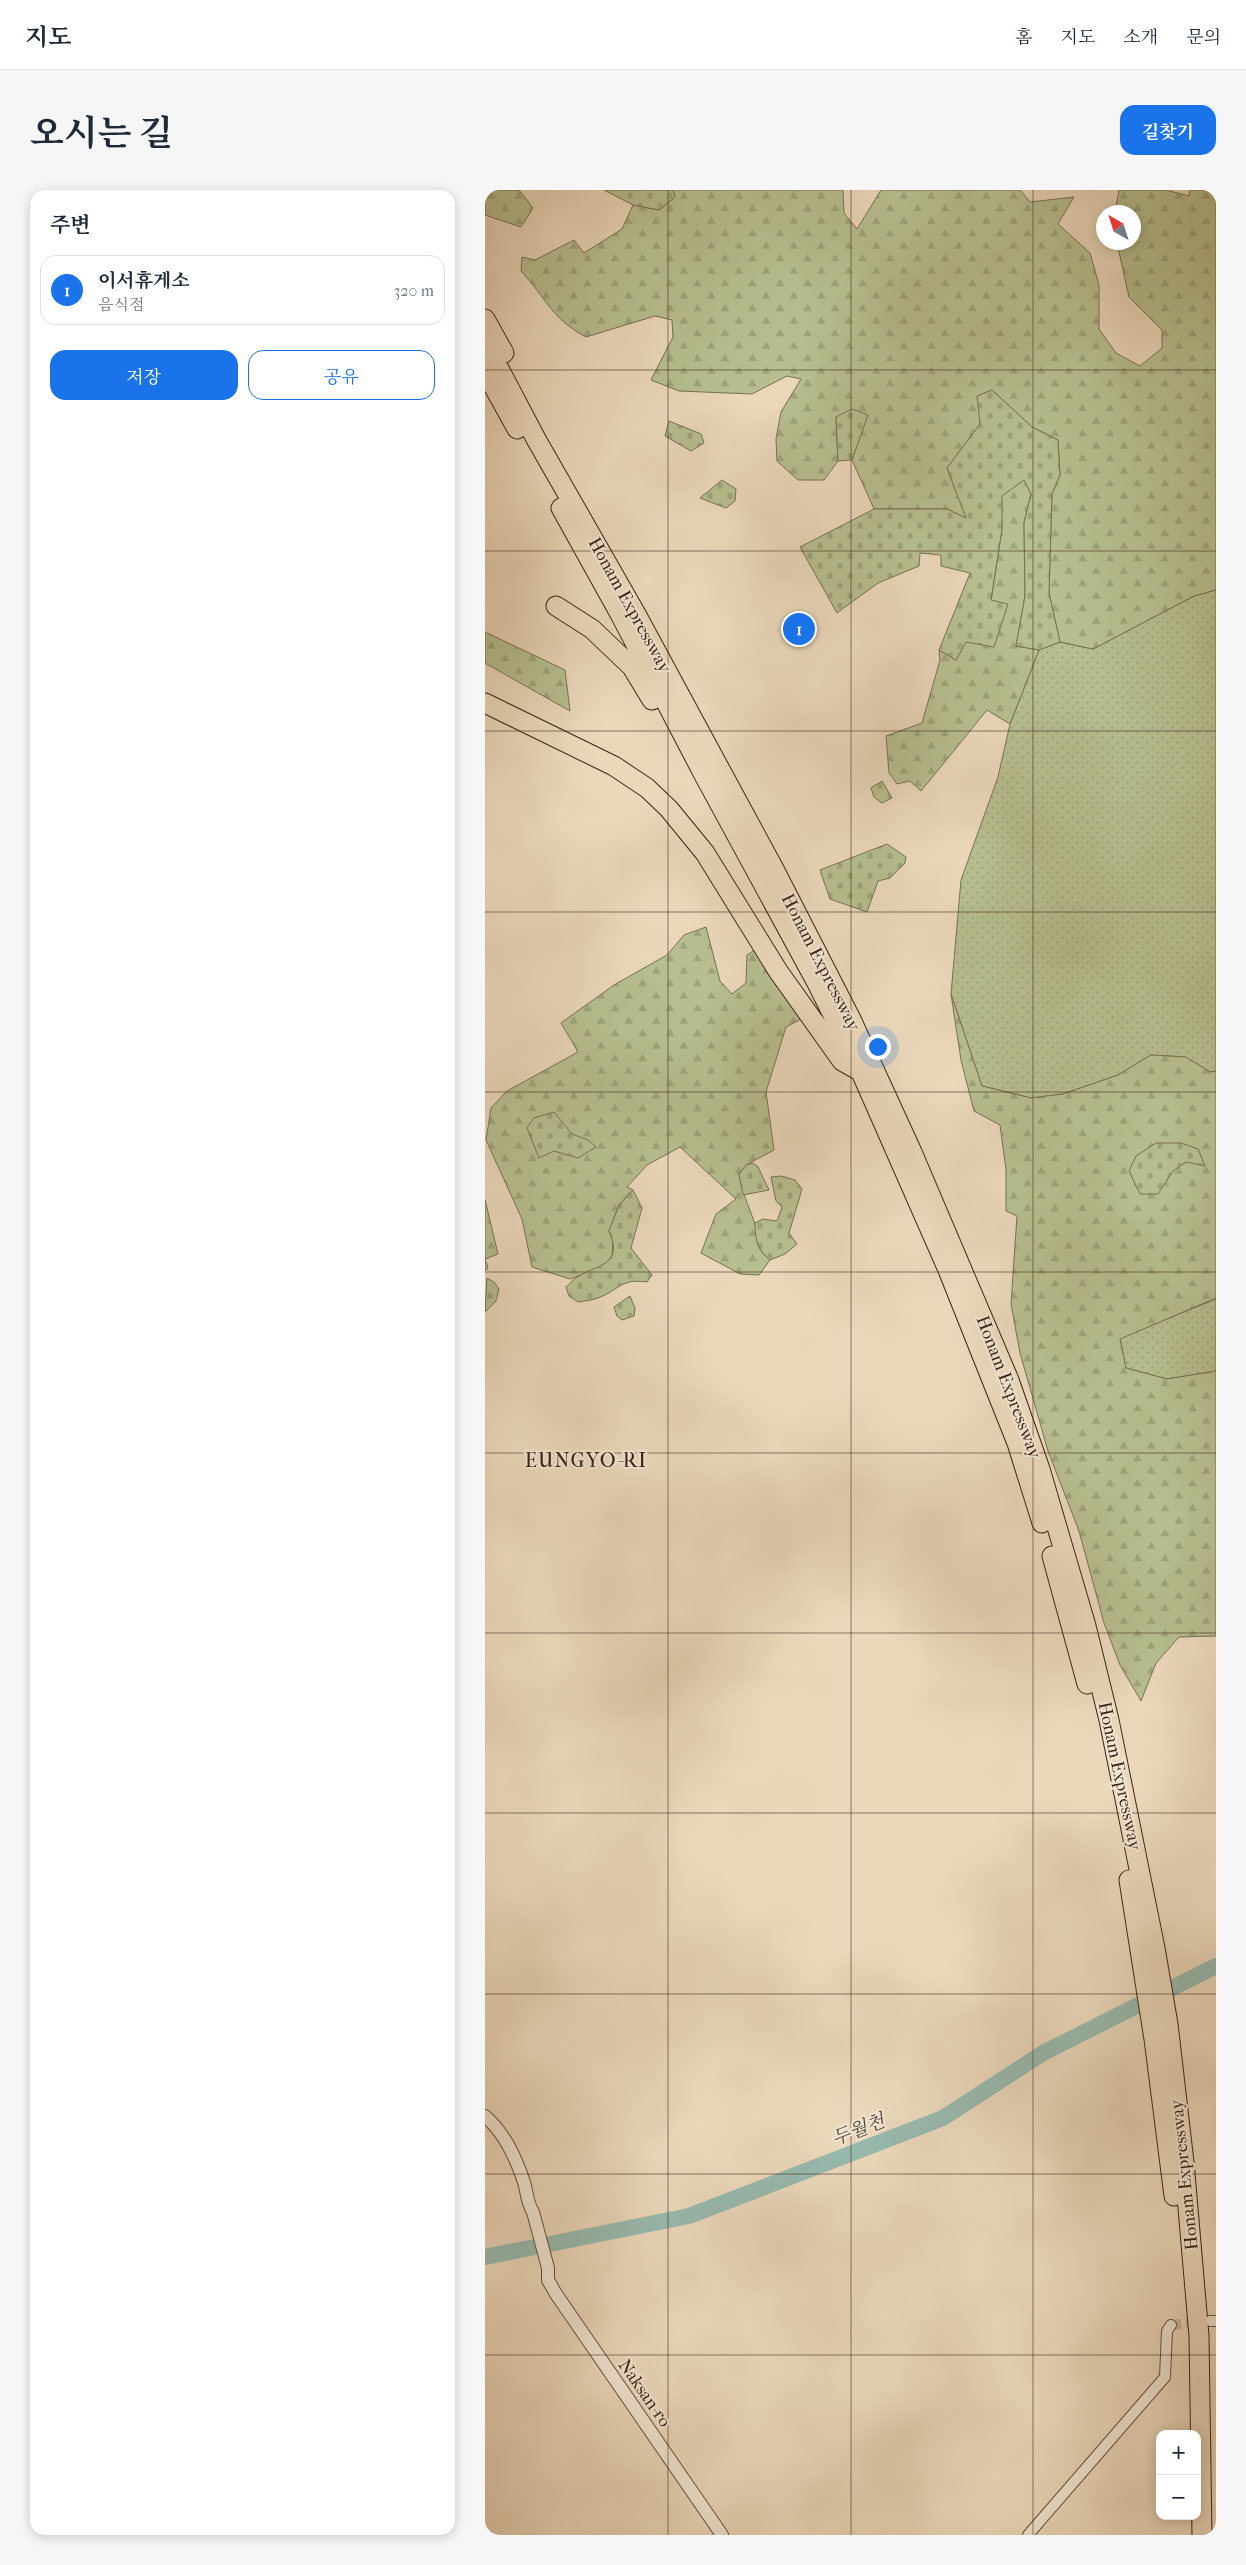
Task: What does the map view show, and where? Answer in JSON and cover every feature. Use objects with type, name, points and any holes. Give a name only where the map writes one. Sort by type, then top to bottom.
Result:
[{"type":"highway","points":[[485,318],[587,506],[636,614]]},
{"type":"highway","name":"Honam Expressway","points":[[485,342],[537,439],[636,614],[774,869],[851,1019],[912,1152],[1009,1380],[1040,1469],[1086,1626],[1109,1720],[1149,1953],[1154,2039],[1179,2240],[1187,2346],[1190,2430]]},
{"type":"highway","name":"Honam Expressway","points":[[485,371],[621,616],[705,777],[818,985],[860,1070],[951,1279],[1017,1443],[1043,1526],[1097,1728],[1149,1953],[1168,2024],[1184,2162],[1199,2336],[1203,2535]]},
{"type":"highway","points":[[556,606],[592,629],[632,667],[679,746],[705,777]]},
{"type":"highway","points":[[485,703],[614,766],[647,788],[669,809],[705,853],[778,971],[842,1061],[860,1070]]},
{"type":"highway","points":[[1191,2520],[1191,2535]]},
{"type":"street","name":"Naksan-ro","points":[[485,2116],[496,2126],[510,2146],[525,2184],[529,2206],[533,2212],[548,2268],[548,2280],[722,2535]]},
{"type":"street","points":[[1028,2535],[1165,2377],[1167,2331],[1171,2325]]},
{"type":"green space","points":[[485,190],[519,190],[533,208],[521,227],[485,215]]},
{"type":"green space","points":[[604,190],[673,190],[675,197],[659,210],[633,205]]},
{"type":"green space","points":[[673,190],[843,190],[844,213],[857,229],[881,190],[1020,190],[1030,202],[1074,197],[1058,224],[1090,253],[1099,285],[1099,329],[1116,353],[1140,366],[1162,348],[1162,330],[1129,297],[1119,250],[1141,250],[1141,205],[1116,205],[1119,190],[1166,190],[1189,196],[1190,190],[1216,190],[1216,590],[1194,596],[1093,649],[1060,642],[1049,593],[1052,494],[1060,475],[1058,440],[1032,427],[992,390],[978,396],[980,424],[947,468],[967,519],[947,509],[874,509],[852,460],[867,415],[836,417],[838,461],[824,480],[798,480],[777,461],[776,439],[781,412],[801,379],[787,376],[752,394],[679,391],[651,380],[673,337],[672,320],[655,316],[586,337],[574,330],[557,315],[521,271],[522,257],[535,260],[574,240],[584,253],[622,229],[633,205],[659,210],[675,197]]},
{"type":"green space","points":[[992,390],[1032,427],[1058,440],[1060,475],[1052,494],[1049,593],[1060,642],[1039,650],[1016,646],[1025,596],[1024,523],[1031,494],[1024,480],[1002,496],[1002,529],[991,600],[1008,604],[994,647],[966,642],[956,660],[939,650],[970,573],[941,566],[941,555],[920,553],[919,566],[878,583],[837,613],[800,547],[874,509],[947,509],[966,518],[947,468],[980,424],[977,396]]},
{"type":"green space","points":[[852,409],[868,415],[852,460],[838,461],[836,417]]},
{"type":"green space","points":[[669,421],[701,434],[704,443],[691,451],[665,436]]},
{"type":"green space","points":[[1024,479],[1031,494],[1024,523],[1025,596],[1016,646],[1039,650],[1010,724],[987,710],[921,791],[910,781],[897,784],[889,773],[886,736],[922,723],[940,660],[939,650],[956,660],[965,642],[1008,605],[991,601],[1002,529],[1001,496]]},
{"type":"green space","points":[[722,480],[736,489],[735,501],[726,508],[700,498]]},
{"type":"green space","points":[[1216,590],[1216,1071],[1210,1072],[1185,1057],[1151,1055],[1118,1075],[1063,1094],[1031,1098],[982,1086],[951,994],[961,880],[998,777],[1010,724],[1039,650],[1060,642],[1093,649],[1194,596]]},
{"type":"green space","points":[[485,632],[565,670],[570,711],[485,663]]},
{"type":"green space","points":[[882,781],[892,798],[882,803],[874,797],[871,788]]},
{"type":"green space","points":[[887,844],[906,857],[905,863],[890,878],[878,881],[867,912],[830,899],[820,870]]},
{"type":"green space","points":[[706,927],[720,981],[732,994],[746,983],[747,955],[766,943],[807,1016],[786,1027],[766,1092],[774,1150],[746,1165],[739,1174],[743,1192],[756,1227],[758,1245],[760,1250],[770,1260],[759,1275],[740,1274],[701,1253],[716,1214],[736,1199],[680,1147],[647,1165],[627,1187],[633,1190],[619,1205],[609,1231],[613,1240],[612,1256],[604,1266],[570,1279],[532,1267],[522,1219],[486,1140],[491,1108],[507,1091],[578,1052],[561,1023],[614,985],[667,955],[684,935]]},
{"type":"green space","points":[[951,994],[982,1086],[1031,1098],[1063,1094],[1118,1075],[1151,1055],[1186,1057],[1210,1072],[1216,1071],[1216,1298],[1120,1339],[1126,1368],[1167,1379],[1216,1371],[1216,1636],[1179,1637],[1156,1663],[1141,1701],[1120,1665],[1104,1623],[1079,1531],[1048,1451],[1020,1353],[1011,1304],[1017,1216],[1006,1211],[1006,1169],[1000,1125],[974,1111],[961,1060]]},
{"type":"green space","points":[[554,1112],[572,1134],[588,1140],[596,1147],[578,1158],[554,1151],[539,1158],[527,1128],[534,1118]]},
{"type":"green space","points":[[1156,1143],[1181,1143],[1198,1149],[1205,1166],[1186,1162],[1173,1171],[1158,1194],[1140,1194],[1129,1171],[1136,1156]]},
{"type":"green space","points":[[753,1163],[758,1167],[769,1190],[743,1195],[739,1174],[746,1165]]},
{"type":"green space","points":[[781,1176],[795,1180],[802,1189],[789,1233],[797,1244],[785,1254],[770,1260],[762,1252],[758,1243],[755,1223],[763,1219],[777,1221],[782,1207],[776,1201],[771,1177]]},
{"type":"green space","points":[[633,1190],[642,1208],[631,1248],[652,1275],[647,1282],[626,1283],[598,1298],[578,1302],[569,1296],[566,1287],[576,1278],[607,1262],[611,1257],[613,1242],[609,1231],[619,1205]]},
{"type":"green space","points":[[485,1200],[498,1254],[485,1259]]},
{"type":"green space","points":[[485,1259],[488,1268],[485,1271]]},
{"type":"green space","points":[[487,1278],[494,1282],[499,1289],[496,1301],[485,1312]]},
{"type":"green space","points":[[630,1296],[635,1308],[634,1316],[622,1320],[617,1316],[614,1307]]},
{"type":"green space","points":[[1216,1299],[1216,1371],[1167,1379],[1126,1368],[1120,1338]]},
{"type":"waterway","name":"두월천","points":[[485,2257],[689,2216],[943,2118],[1043,2053],[1216,1966]]},
{"type":"tunnel","points":[[1171,2325],[1201,2322]]},
{"type":"place","name":"이서휴게소","points":[[799,629]]},
{"type":"district","name":"EUNGYO-RI","points":[[586,1460]]}]
